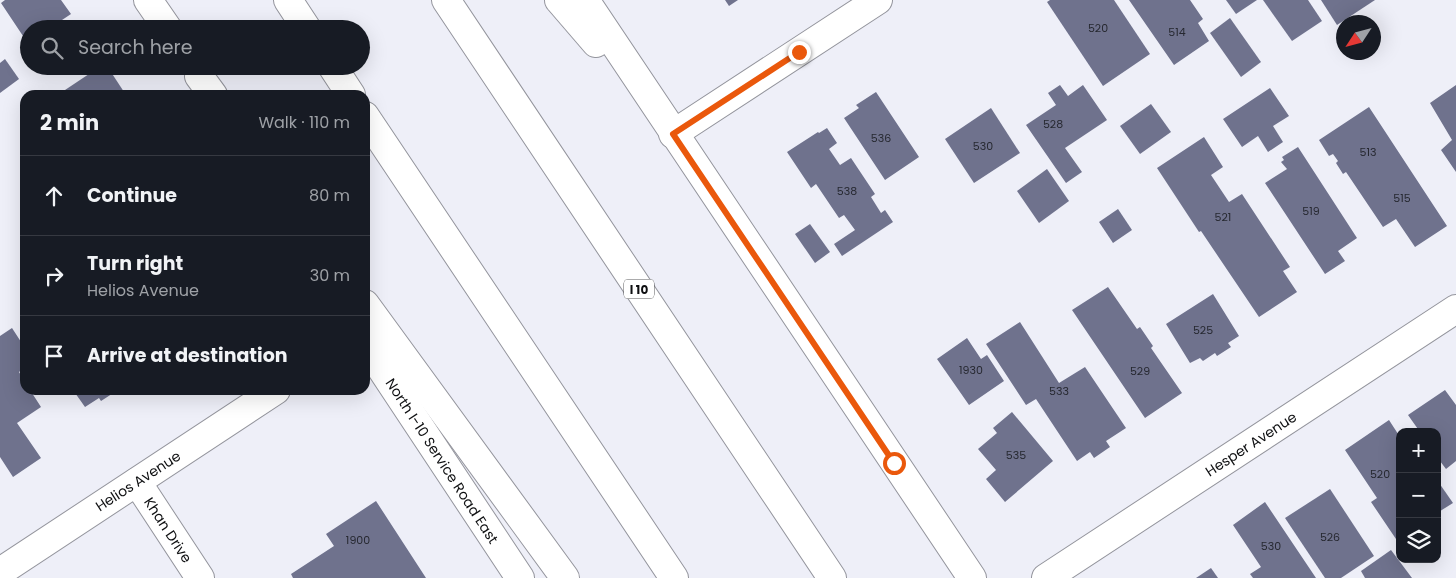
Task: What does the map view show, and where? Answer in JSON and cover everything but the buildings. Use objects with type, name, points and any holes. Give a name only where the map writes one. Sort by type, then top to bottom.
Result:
[{"type":"main road","points":[[288,0],[301,20]]},
{"type":"main road","name":"I 10","points":[[446,0],[832,578]]},
{"type":"main road","points":[[559,0],[673,134]]},
{"type":"main road","points":[[585,0],[972,578]]},
{"type":"main road","points":[[673,134],[878,0]]},
{"type":"main road","points":[[338,75],[348,90]]},
{"type":"main road","points":[[370,123],[674,578]]},
{"type":"main road","name":"Hesper Avenue","points":[[1046,578],[1456,309]]},
{"type":"main road","points":[[370,311],[565,578]]},
{"type":"main road","name":"North I-10 Service Road East","points":[[370,352],[520,578]]},
{"type":"main road","name":"Helios Avenue","points":[[0,572],[268,395]]},
{"type":"main road","name":"Khan Drive","points":[[137,482],[200,578]]},
{"type":"route","points":[[799,52],[673,134],[894,463]]}]
